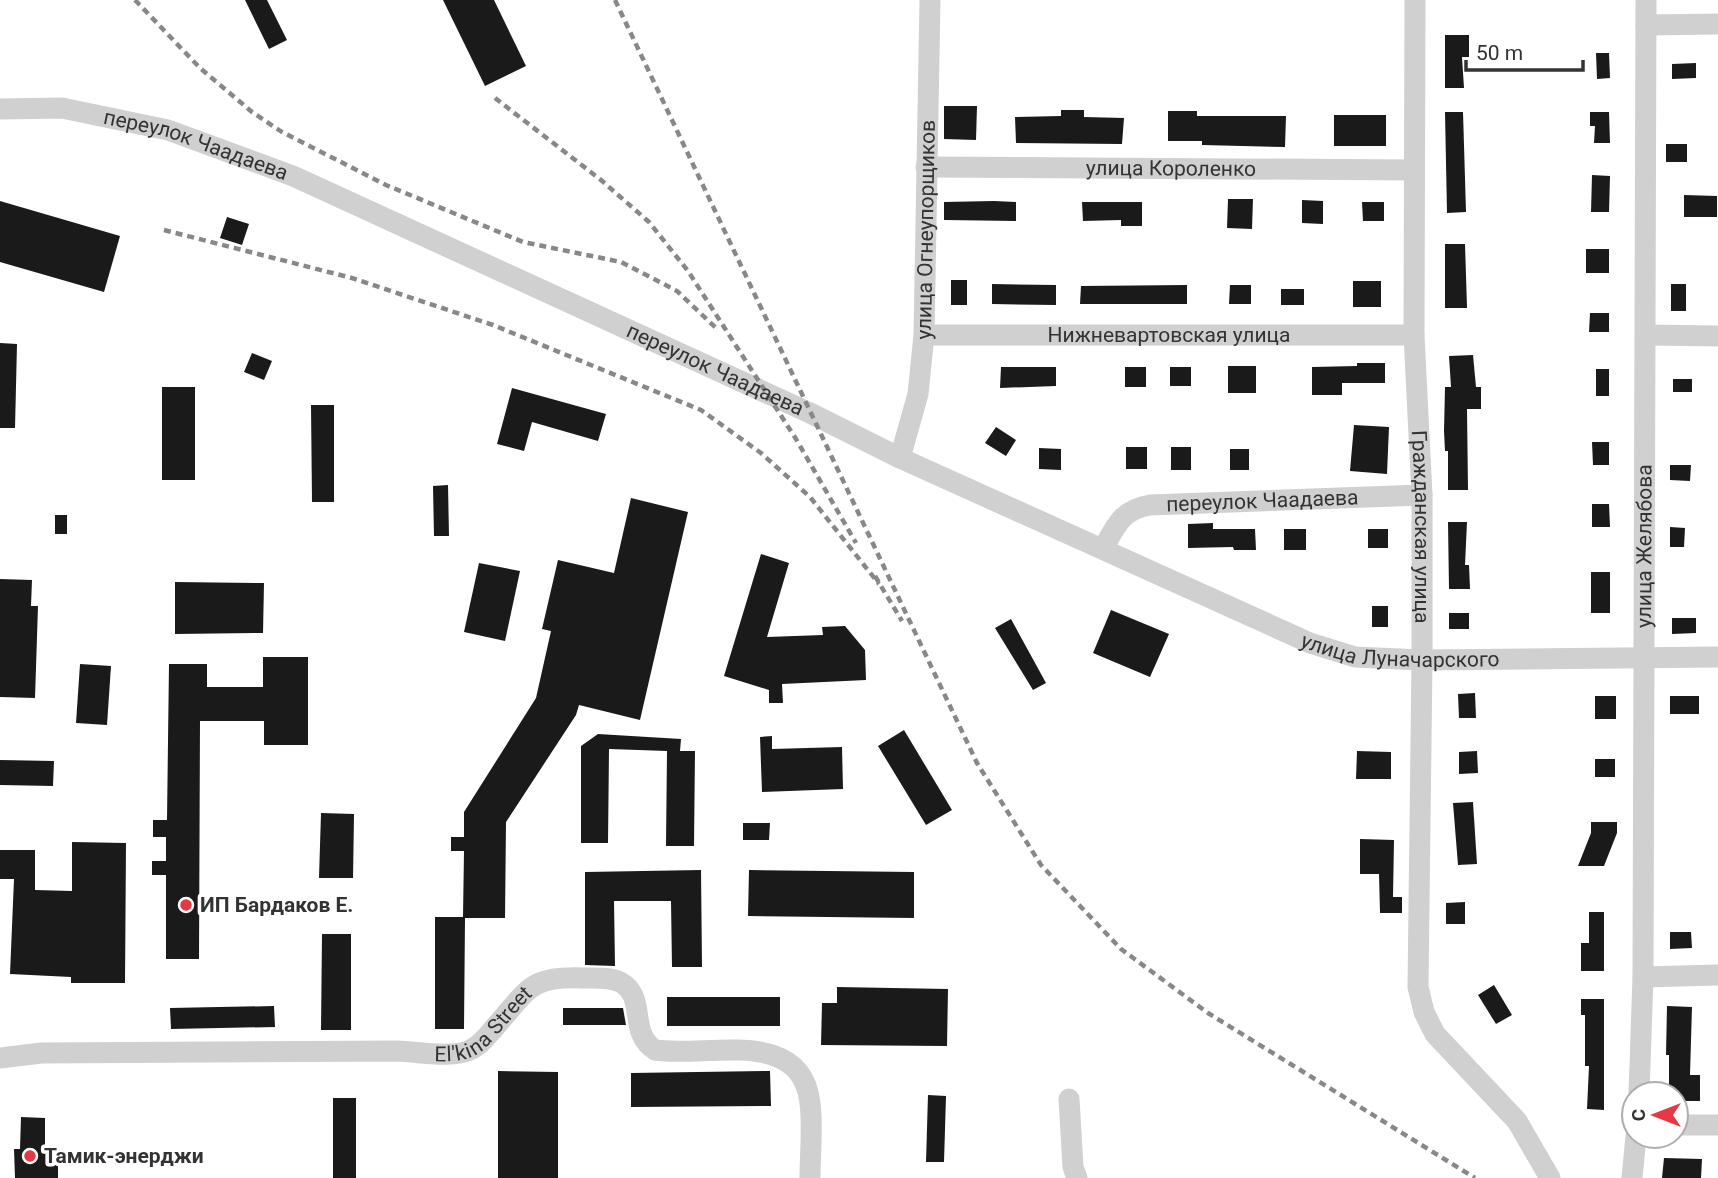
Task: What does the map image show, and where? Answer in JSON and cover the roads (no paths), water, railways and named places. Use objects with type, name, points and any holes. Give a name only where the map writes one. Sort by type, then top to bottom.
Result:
[{"type":"street","name":"улица Огнеупорщиков","points":[[900,458],[918,394],[924,335],[930,0]]},
{"type":"street","name":"Гражданская улица","points":[[1415,0],[1414,335],[1422,495],[1418,987],[1424,1012],[1435,1034],[1517,1121],[1550,1178]]},
{"type":"street","name":"улица Желябова","points":[[1639,1080],[1643,977],[1645,658],[1646,0]]},
{"type":"street","points":[[1646,25],[1718,24]]},
{"type":"street","name":"переулок Чаадаева","points":[[0,109],[62,108],[168,130],[293,176],[1102,549],[1123,516],[1134,508],[1150,505],[1422,495]]},
{"type":"street","name":"улица Короленко","points":[[926,167],[1414,170]]},
{"type":"street","name":"Нижневартовская улица","points":[[924,335],[1414,335]]},
{"type":"street","points":[[1646,335],[1718,336]]},
{"type":"street","name":"улица Луначарского","points":[[1102,549],[1310,643],[1355,657],[1422,660],[1718,657]]},
{"type":"street","points":[[1643,977],[1718,975]]},
{"type":"street","name":"El'kina Street","points":[[0,1058],[54,1053],[398,1051],[455,1054],[465,1052],[482,1042],[537,982],[559,977],[607,978],[618,981],[634,996],[641,1037],[655,1050],[758,1051],[778,1055],[795,1067],[806,1084],[810,1104],[810,1178]]},
{"type":"street","points":[[1069,1099],[1073,1167],[1077,1178]]},
{"type":"street","points":[[1690,1125],[1718,1125]]},
{"type":"street","points":[[1632,1178],[1635,1150]]},
{"type":"railway","points":[[135,0],[200,68],[252,112],[282,132],[386,185],[523,242],[621,262],[677,291],[717,329]]},
{"type":"railway","points":[[615,0],[977,763],[1041,865],[1121,949],[1208,1013],[1475,1178]]},
{"type":"railway","points":[[495,98],[601,180],[649,222],[688,271],[796,439],[856,543]]},
{"type":"railway","points":[[164,230],[352,278],[493,325],[701,410],[761,453],[810,497],[879,584]]},
{"type":"railway","points":[[875,576],[902,621]]},
{"type":"place","name":"ИП Бардаков Е.","points":[[186,905]]},
{"type":"place","name":"Тамик-энерджи","points":[[30,1156]]}]
